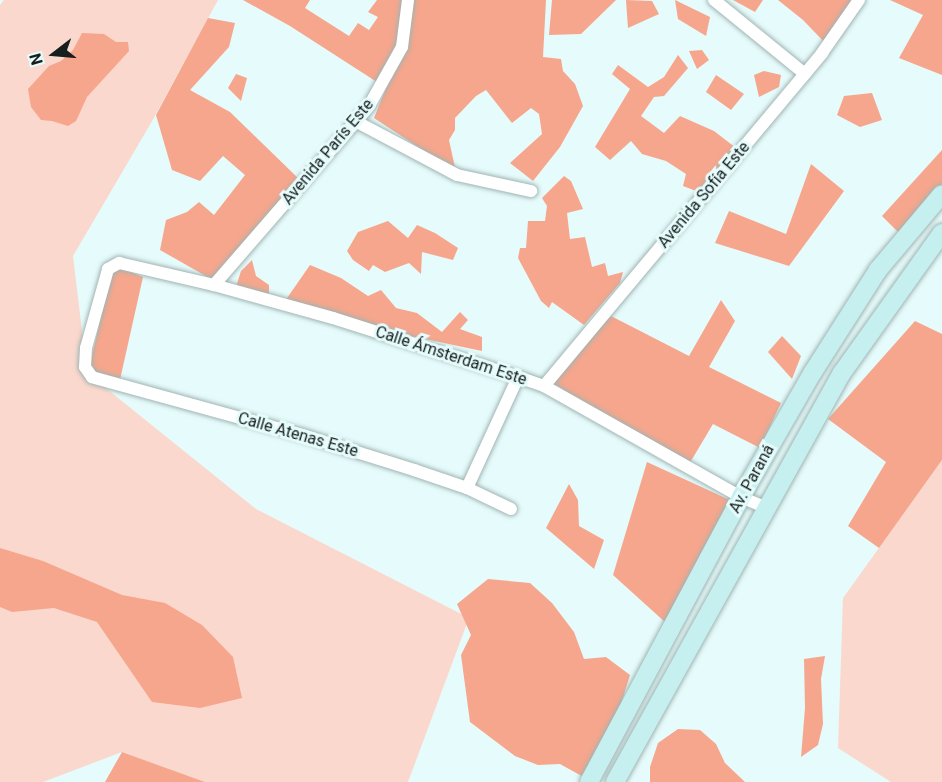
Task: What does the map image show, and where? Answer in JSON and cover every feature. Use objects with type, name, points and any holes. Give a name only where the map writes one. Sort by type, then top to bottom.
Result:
[{"type":"street","name":"Avenida París Este","points":[[214,285],[369,106],[402,47],[408,0]]},
{"type":"street","points":[[714,0],[805,74]]},
{"type":"street","name":"Avenida Sofía Este","points":[[544,387],[805,74],[859,0]]},
{"type":"street","points":[[357,122],[457,175],[531,191]]},
{"type":"street","name":"Av. Paraná","points":[[589,782],[741,497],[813,372],[878,270],[942,194]]},
{"type":"street","name":"Av. Paraná","points":[[615,782],[842,373],[942,233]]},
{"type":"street","name":"Calle Ámsterdam Este","points":[[85,367],[86,348],[107,274],[113,264],[131,265],[333,318],[518,377],[544,387],[741,497],[767,508]]},
{"type":"street","name":"Calle Atenas Este","points":[[85,367],[92,377],[302,435],[467,488],[510,509]]},
{"type":"street","points":[[467,488],[518,377]]},
{"type":"shaded area","points":[[4,0],[218,0],[151,123],[73,256],[87,373],[256,509],[469,618],[408,782],[205,782],[122,752],[43,782],[0,782],[0,5]]},
{"type":"shaded area","points":[[243,0],[310,0],[305,8],[349,36],[358,23],[369,30],[378,17],[368,12],[377,0],[546,0],[543,57],[561,59],[563,71],[575,84],[583,106],[560,147],[533,181],[510,163],[542,134],[539,114],[531,108],[512,123],[486,90],[476,96],[455,118],[455,130],[449,140],[456,172],[374,118],[402,48],[380,84],[290,26]]},
{"type":"shaded area","points":[[552,0],[616,0],[581,34],[549,35]]},
{"type":"shaded area","points":[[626,0],[652,1],[659,14],[628,28]]},
{"type":"shaded area","points":[[675,0],[710,17],[706,36],[678,19]]},
{"type":"shaded area","points":[[733,0],[763,0],[755,12]]},
{"type":"shaded area","points":[[778,0],[857,0],[827,45],[803,20]]},
{"type":"shaded area","points":[[890,0],[942,0],[942,75],[899,58],[923,15]]},
{"type":"shaded area","points":[[208,18],[235,23],[229,47],[190,90],[230,112],[300,180],[287,202],[211,279],[160,250],[166,220],[187,212],[199,202],[214,215],[245,175],[223,156],[200,181],[172,170],[156,115]]},
{"type":"shaded area","points":[[82,33],[104,34],[116,42],[128,42],[129,51],[87,97],[76,121],[68,126],[41,120],[31,107],[28,89],[49,66],[61,61],[73,50]]},
{"type":"shaded area","points":[[702,50],[709,60],[697,69],[689,51]]},
{"type":"shaded area","points":[[678,55],[688,68],[664,96],[654,97],[641,116],[664,133],[680,116],[714,131],[740,151],[704,194],[683,186],[686,174],[666,161],[642,154],[631,141],[610,160],[595,147],[630,89],[612,74],[618,65],[648,87],[664,77]]},
{"type":"shaded area","points":[[764,71],[781,75],[779,87],[759,97],[754,75]]},
{"type":"shaded area","points":[[236,74],[247,78],[241,101],[228,88]]},
{"type":"shaded area","points":[[716,75],[744,94],[731,110],[706,92]]},
{"type":"shaded area","points":[[872,93],[882,120],[860,127],[837,115],[844,96]]},
{"type":"shaded area","points":[[942,150],[942,187],[899,233],[882,216]]},
{"type":"shaded area","points":[[811,164],[844,191],[789,266],[715,243],[729,211],[786,234]]},
{"type":"shaded area","points":[[564,176],[571,181],[583,209],[567,213],[570,239],[585,237],[592,267],[605,263],[608,276],[623,272],[620,283],[584,325],[552,302],[549,308],[541,301],[518,258],[520,248],[526,248],[528,221],[545,221],[547,206],[542,198]]},
{"type":"shaded area","points":[[388,221],[408,238],[417,225],[435,233],[458,248],[453,260],[422,252],[421,274],[409,263],[385,272],[373,265],[369,271],[353,260],[347,251],[358,232]]},
{"type":"shaded area","points":[[252,260],[256,276],[269,285],[269,300],[235,290],[241,271]]},
{"type":"shaded area","points":[[113,265],[143,277],[119,384],[88,373]]},
{"type":"shaded area","points":[[310,265],[341,278],[368,296],[381,290],[396,308],[417,313],[442,332],[460,312],[468,320],[460,329],[482,337],[482,351],[406,335],[285,301]]},
{"type":"shaded area","points":[[721,300],[735,321],[709,367],[781,403],[760,448],[713,424],[688,466],[549,381],[611,316],[689,356]]},
{"type":"shaded area","points":[[915,321],[942,334],[942,460],[879,548],[848,526],[886,462],[828,419]]},
{"type":"shaded area","points":[[782,336],[801,356],[792,379],[768,352]]},
{"type":"shaded area","points":[[942,460],[942,782],[891,782],[838,748],[843,598]]},
{"type":"shaded area","points":[[647,462],[732,501],[666,623],[613,575]]},
{"type":"shaded area","points":[[569,484],[578,500],[579,526],[604,540],[594,569],[546,528]]},
{"type":"shaded area","points":[[0,548],[43,561],[122,595],[165,603],[202,625],[233,657],[242,698],[200,708],[152,702],[97,622],[54,608],[12,612],[0,607]]},
{"type":"shaded area","points":[[488,579],[530,583],[552,603],[574,632],[584,659],[606,657],[630,675],[613,730],[587,779],[560,764],[538,765],[515,756],[470,722],[461,655],[471,635],[457,604]]},
{"type":"shaded area","points":[[825,656],[821,679],[823,724],[818,745],[801,757],[805,708],[804,659]]},
{"type":"shaded area","points":[[678,729],[700,730],[716,744],[725,763],[745,782],[650,782],[650,767],[658,743]]},
{"type":"shaded area","points":[[122,752],[205,782],[105,782]]}]
